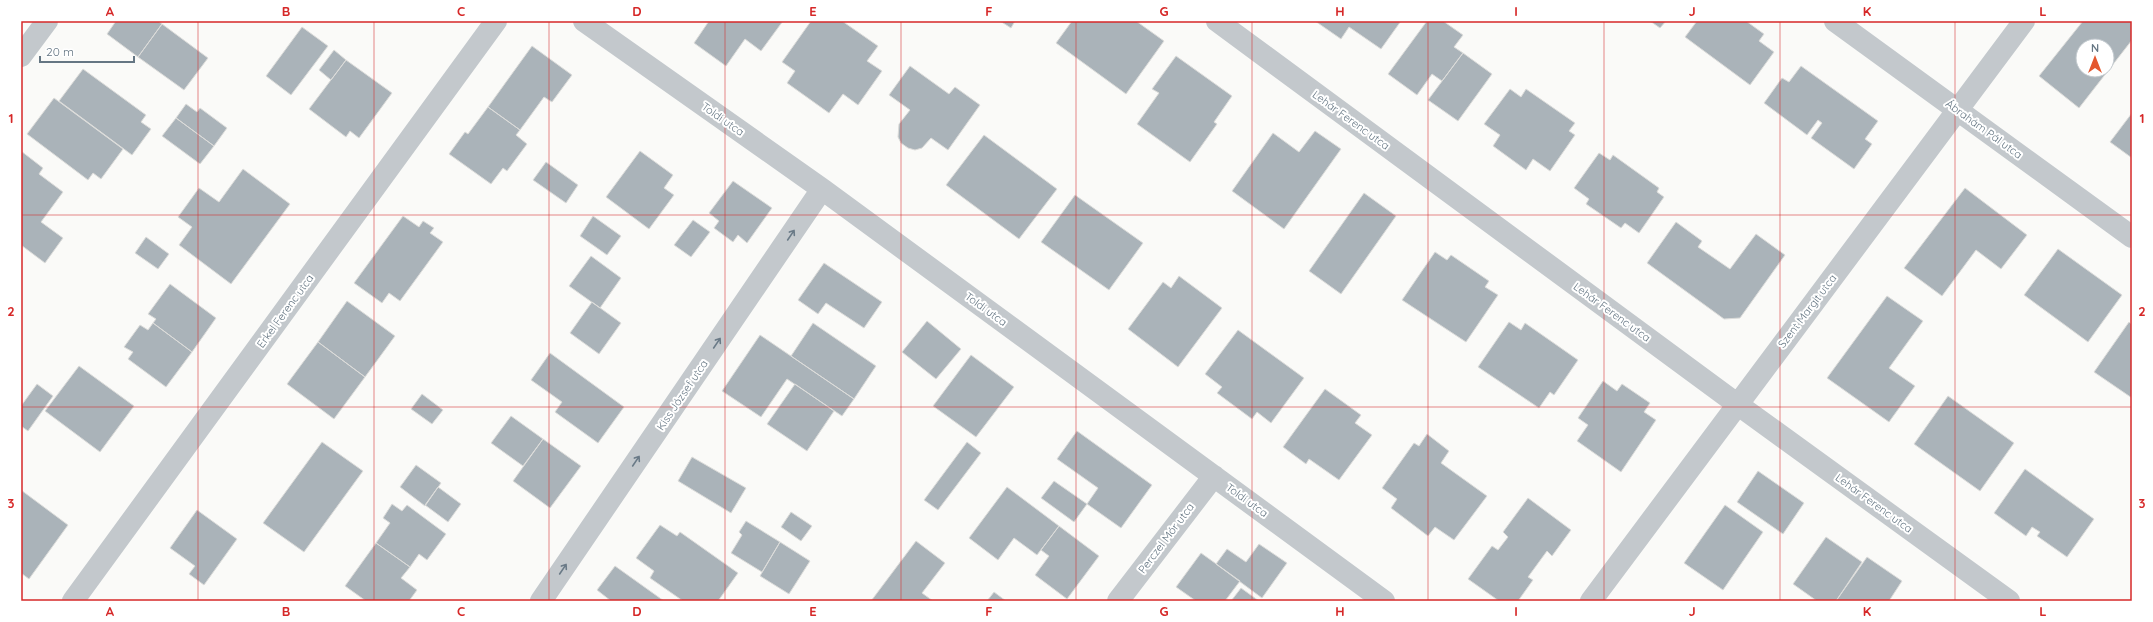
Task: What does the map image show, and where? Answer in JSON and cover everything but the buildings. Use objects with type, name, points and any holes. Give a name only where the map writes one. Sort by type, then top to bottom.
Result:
[{"type":"street","points":[[21,56],[47,21]]},
{"type":"street","name":"Erkel Ferenc utca","points":[[73,601],[496,21]]},
{"type":"street","name":"Toldi utca","points":[[584,21],[822,189],[1384,601]]},
{"type":"street","name":"Lehár Ferenc utca","points":[[1217,21],[1737,404],[2009,601]]},
{"type":"street","name":"Ábrahám Pál utca","points":[[1836,21],[2132,237]]},
{"type":"street","name":"Szent Margit utca","points":[[1591,601],[2024,21]]},
{"type":"street","name":"Kiss József utca","points":[[541,601],[822,189]]},
{"type":"street","name":"Perczel Mór utca","points":[[1118,601],[1214,476]]}]
